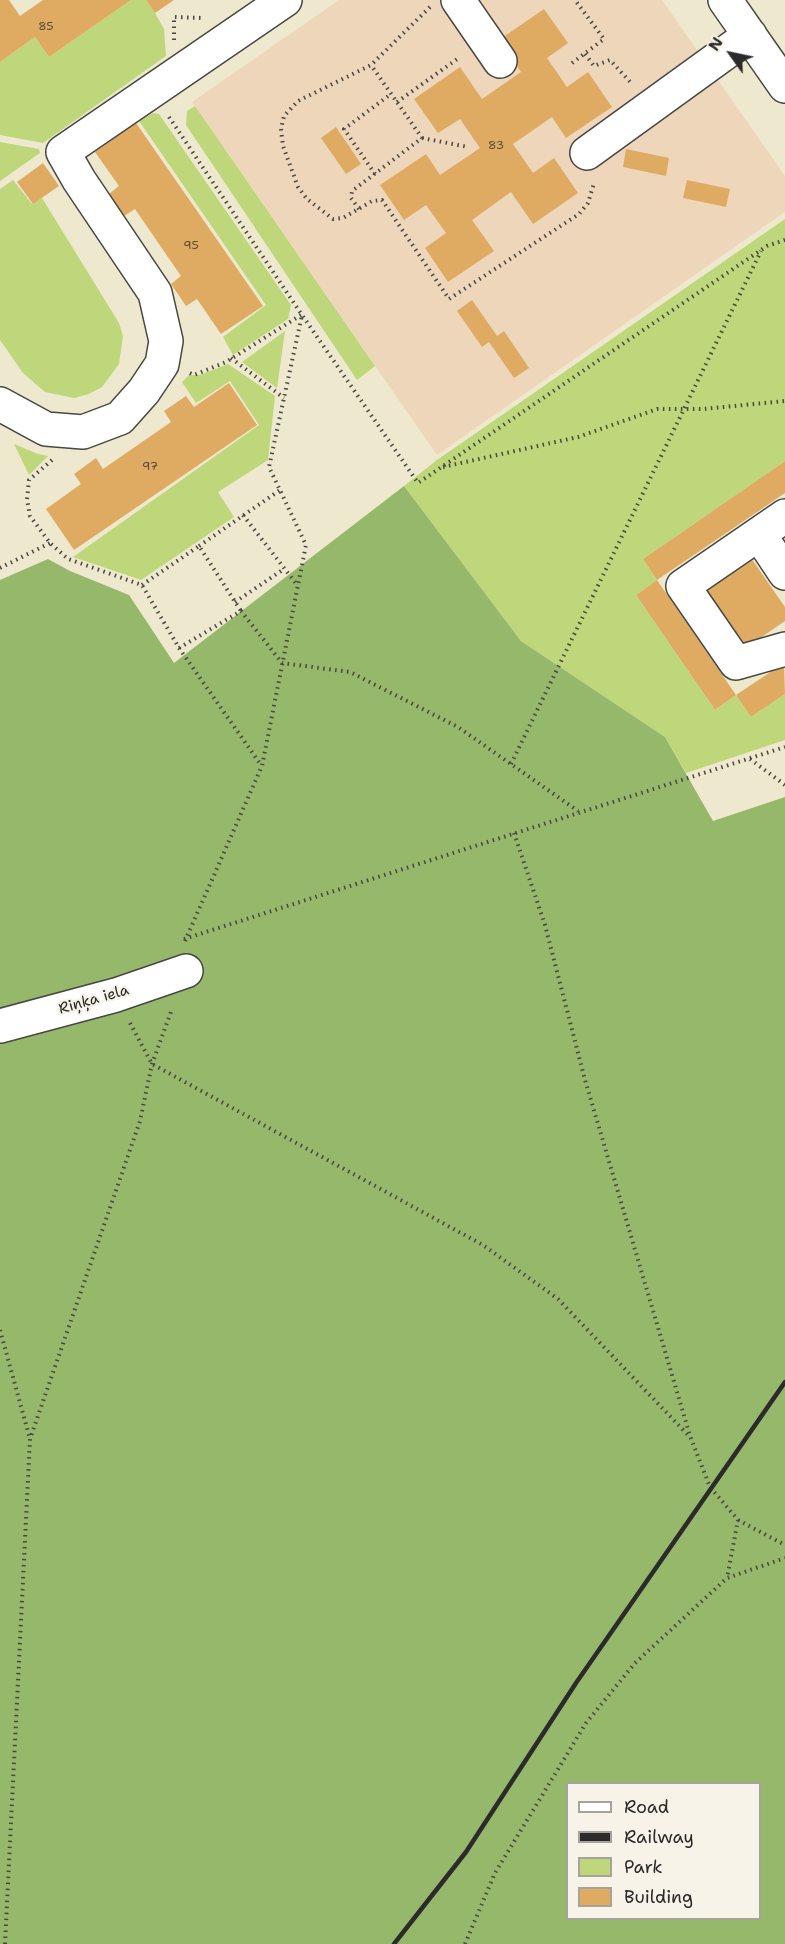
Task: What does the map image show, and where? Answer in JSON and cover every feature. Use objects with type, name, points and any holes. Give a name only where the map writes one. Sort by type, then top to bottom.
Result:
[{"type":"street","points":[[0,404],[46,429],[83,432],[120,418],[144,391],[162,364],[166,341],[155,293],[79,180],[63,152],[285,0]]},
{"type":"street","points":[[458,0],[492,50]]},
{"type":"street","points":[[725,0],[785,86]]},
{"type":"street","points":[[595,147],[750,35]]},
{"type":"street","points":[[785,573],[772,525],[682,586],[736,663],[785,649]]},
{"type":"street","name":"Riņķa iela","points":[[0,1026],[116,995],[180,957]]},
{"type":"path","points":[[438,0],[371,65],[298,100],[284,116],[281,129],[282,146],[298,187],[307,199],[333,219],[344,218],[372,201],[382,200],[449,299],[579,214],[588,203],[595,147]]},
{"type":"path","points":[[572,63],[604,39],[575,0]]},
{"type":"path","points":[[397,102],[492,50]]},
{"type":"path","points":[[585,54],[594,66],[610,60],[652,106]]},
{"type":"path","points":[[371,65],[422,138],[468,147]]},
{"type":"path","points":[[152,91],[305,320],[418,483],[761,251],[785,240]]},
{"type":"path","points":[[375,174],[344,129],[391,94]]},
{"type":"path","points":[[359,210],[351,198],[352,190],[422,138]]},
{"type":"path","points":[[512,764],[761,251]]},
{"type":"path","points":[[302,315],[305,320]]},
{"type":"path","points":[[162,364],[194,375],[231,358],[302,315]]},
{"type":"path","points":[[5,1944],[30,1439],[140,1121],[152,1064],[185,939],[262,766],[306,545],[269,467],[302,315]]},
{"type":"path","points":[[231,358],[284,398]]},
{"type":"path","points":[[440,468],[578,437],[657,409],[785,401]]},
{"type":"path","points":[[58,455],[29,480],[27,499],[30,516],[50,543],[68,559],[141,585],[179,648],[262,766]]},
{"type":"path","points":[[141,585],[280,490]]},
{"type":"path","points":[[243,515],[298,586]]},
{"type":"path","points":[[0,568],[50,543]]},
{"type":"path","points":[[199,546],[241,611],[282,663],[350,672],[458,727],[578,812]]},
{"type":"path","points":[[235,602],[284,569]]},
{"type":"path","points":[[179,648],[241,611]]},
{"type":"path","points":[[185,939],[785,747]]},
{"type":"path","points":[[749,758],[785,785]]},
{"type":"path","points":[[514,833],[545,925],[585,1080],[690,1436],[710,1487],[738,1520],[785,1545]]},
{"type":"path","points":[[180,957],[185,939]]},
{"type":"path","points":[[116,995],[152,1064],[483,1245],[558,1299],[690,1436]]},
{"type":"path","points":[[0,1330],[30,1439]]},
{"type":"path","points":[[727,1578],[738,1520]]},
{"type":"path","points":[[465,1944],[495,1874],[586,1723],[635,1663],[727,1578],[785,1558]]},
{"type":"shaded area","points":[[339,0],[662,0],[785,176],[785,212],[437,455],[192,102]]},
{"type":"green space","points":[[131,0],[146,0],[155,13],[164,29],[166,56],[43,143],[0,135],[0,62],[35,37],[49,57]]},
{"type":"green space","points":[[195,106],[375,366],[357,380],[186,125],[187,111]]},
{"type":"green space","points":[[153,113],[159,114],[291,305],[288,319],[233,355],[223,337],[266,305],[139,121]]},
{"type":"green space","points":[[0,142],[39,149],[40,153],[0,181]]},
{"type":"green space","points":[[13,180],[32,204],[42,198],[119,323],[123,336],[119,364],[102,387],[89,394],[74,398],[45,392],[23,373],[0,340],[0,189]]},
{"type":"green space","points":[[785,219],[785,461],[643,559],[657,580],[636,595],[715,710],[736,695],[751,717],[785,694],[785,740],[686,773],[665,737],[521,641],[404,486],[437,460]]},
{"type":"green space","points":[[285,331],[277,388],[242,362]]},
{"type":"green space","points":[[228,364],[275,396],[268,460],[218,492],[234,517],[141,580],[73,557],[259,425],[230,381],[196,403],[182,382],[189,375],[200,375]]},
{"type":"green space","points":[[14,444],[38,454],[48,456],[29,475]]},
{"type":"green space","points":[[404,486],[521,641],[665,737],[713,821],[785,797],[785,1944],[0,1944],[0,580],[48,559],[70,571],[129,595],[174,663]]},
{"type":"building","points":[[0,0],[9,0],[20,16],[43,0],[131,0],[49,57],[35,37],[0,62]]},
{"type":"building","points":[[146,0],[174,0],[155,13]]},
{"type":"building","points":[[544,9],[568,43],[547,58],[567,87],[588,72],[612,107],[566,138],[552,117],[513,144],[533,173],[554,158],[578,193],[533,224],[511,192],[472,220],[494,251],[448,282],[425,248],[446,233],[426,205],[404,220],[380,185],[426,154],[440,175],[480,148],[460,119],[438,133],[414,99],[460,67],[482,99],[521,72],[499,40]]},
{"type":"building","points":[[136,123],[263,306],[221,334],[197,299],[186,306],[171,284],[181,276],[135,209],[124,216],[109,194],[119,186],[95,152]]},
{"type":"building","points":[[336,127],[361,164],[346,174],[321,138]]},
{"type":"building","points":[[626,149],[669,158],[666,176],[623,167]]},
{"type":"building","points":[[43,163],[59,186],[33,204],[17,182]]},
{"type":"building","points":[[687,180],[730,189],[726,207],[683,198]]},
{"type":"building","points":[[472,300],[497,336],[504,331],[529,368],[514,378],[489,342],[482,347],[457,311]]},
{"type":"building","points":[[229,383],[257,425],[74,550],[46,509],[81,484],[74,474],[96,458],[103,469],[171,422],[164,411],[186,396],[194,407]]},
{"type":"building","points":[[785,461],[785,493],[657,580],[643,559]]},
{"type":"building","points":[[751,558],[785,607],[785,621],[747,647],[706,589]]},
{"type":"building","points":[[657,580],[736,695],[715,710],[636,595]]},
{"type":"building","points":[[784,663],[785,694],[751,717],[736,695]]},
{"type":"railway","points":[[394,1944],[466,1852],[576,1683],[785,1382]]}]
